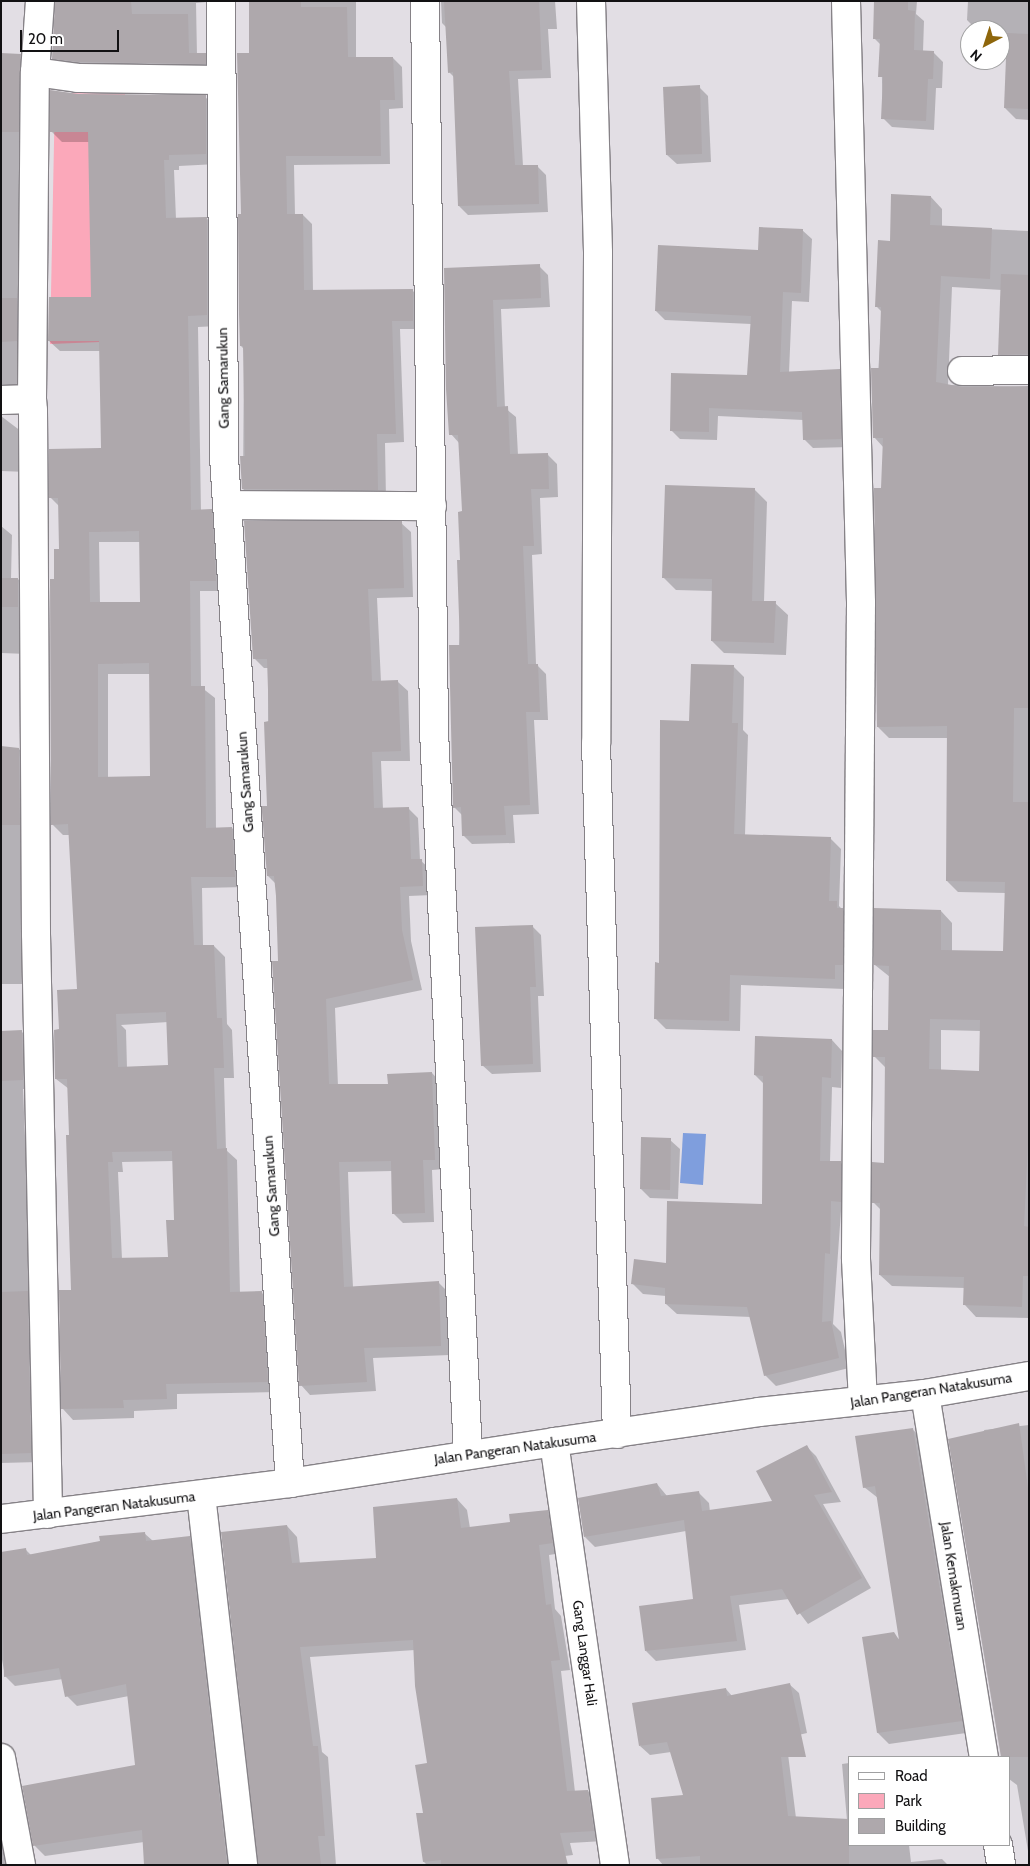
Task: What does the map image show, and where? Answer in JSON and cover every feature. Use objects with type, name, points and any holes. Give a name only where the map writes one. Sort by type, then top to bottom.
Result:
[{"type":"street","points":[[40,1],[35,72],[32,400],[36,934],[48,1514]]},
{"type":"street","name":"Gang Samarukun","points":[[221,1],[220,80],[227,506],[290,1483]]},
{"type":"street","points":[[424,1],[434,731],[468,1454]]},
{"type":"street","points":[[591,1],[598,253],[596,743],[616,1434]]},
{"type":"street","points":[[846,1],[862,603],[856,1259],[863,1401]]},
{"type":"street","points":[[35,72],[78,78],[220,80]]},
{"type":"street","points":[[962,371],[1029,370]]},
{"type":"street","points":[[1,400],[32,400]]},
{"type":"street","points":[[227,506],[432,506]]},
{"type":"street","name":"Jalan Pangeran Natakusuma","points":[[1,1520],[290,1483],[468,1454],[760,1412],[925,1394],[1029,1376]]},
{"type":"street","name":"Jalan Kemakmuran","points":[[925,1394],[984,1756]]},
{"type":"street","name":"Gang Langgar Hali","points":[[554,1442],[615,1865]]},
{"type":"street","points":[[201,1495],[243,1865]]},
{"type":"street","points":[[1,1758],[21,1865]]},
{"type":"street","points":[[998,1846],[1001,1865]]},
{"type":"green space","points":[[55,93],[125,94],[126,341],[50,344]]},
{"type":"water","points":[[683,1133],[706,1134],[703,1185],[680,1183]]},
{"type":"building","points":[[55,1],[131,1],[132,14],[188,14],[189,53],[206,53],[206,64],[79,62],[52,59]]},
{"type":"building","points":[[249,1],[301,1],[301,7],[347,7],[348,57],[393,57],[395,100],[380,100],[381,156],[286,156],[287,214],[303,214],[304,290],[413,289],[413,321],[392,321],[396,434],[377,434],[378,490],[242,489],[240,456],[245,456],[243,346],[240,346],[239,314],[238,214],[241,214],[237,53],[249,53]]},
{"type":"building","points":[[444,1],[539,1],[542,70],[509,71],[515,165],[538,165],[539,204],[458,206],[453,72],[448,73]]},
{"type":"building","points":[[874,1],[908,1],[908,10],[915,11],[914,50],[934,51],[933,79],[928,79],[926,121],[881,119],[883,77],[878,77],[880,39],[873,39]]},
{"type":"building","points":[[1010,33],[1029,34],[1029,109],[1004,108],[1006,70],[1010,70]]},
{"type":"building","points":[[1,53],[21,54],[19,132],[1,132]]},
{"type":"building","points":[[700,85],[702,154],[666,155],[663,87]]},
{"type":"building","points":[[50,90],[78,94],[206,95],[206,154],[169,155],[169,160],[164,160],[166,218],[207,217],[207,315],[188,316],[191,510],[212,509],[216,581],[190,581],[191,686],[205,686],[206,828],[232,827],[235,877],[191,877],[194,945],[214,945],[217,1018],[222,1018],[224,1068],[214,1068],[217,1149],[227,1148],[230,1292],[262,1291],[268,1382],[166,1384],[167,1399],[123,1400],[124,1408],[61,1409],[59,1290],[71,1290],[66,1135],[69,1135],[67,1079],[55,1079],[54,1030],[59,1029],[57,990],[77,989],[68,824],[51,825],[50,579],[54,579],[54,549],[59,549],[58,498],[49,498],[49,449],[101,448],[99,341],[48,341],[49,297],[91,297],[88,132],[50,132]],"holes":[[[139,531],[140,602],[90,602],[89,532]],[[149,663],[150,776],[98,777],[98,664]],[[166,1012],[168,1065],[118,1067],[116,1014]],[[172,1151],[174,1220],[166,1220],[168,1257],[112,1258],[108,1162],[113,1162],[112,1152]]]},
{"type":"building","points":[[891,194],[931,196],[930,225],[992,228],[990,279],[941,276],[936,382],[962,387],[1029,386],[1029,708],[1014,708],[1013,802],[1029,802],[1029,1123],[1024,1226],[1029,1227],[1029,1276],[1023,1276],[1022,1307],[963,1305],[964,1277],[879,1275],[880,1203],[872,1203],[872,1162],[884,1163],[885,1057],[873,1057],[873,1030],[888,1030],[889,966],[874,965],[874,908],[941,910],[941,950],[1003,951],[1005,882],[946,881],[947,726],[877,727],[874,488],[881,488],[883,438],[873,438],[871,368],[879,368],[881,307],[875,307],[878,240],[890,241]],"holes":[[[930,1019],[980,1020],[979,1071],[929,1069]]]},
{"type":"building","points":[[759,227],[803,229],[801,293],[783,292],[780,372],[840,369],[841,439],[803,440],[802,412],[709,408],[709,432],[670,431],[671,373],[747,375],[751,316],[655,311],[658,245],[758,250]]},
{"type":"building","points":[[540,264],[541,298],[493,300],[497,407],[508,406],[510,454],[548,453],[549,489],[531,489],[534,546],[523,546],[528,664],[538,664],[540,712],[526,712],[530,805],[504,806],[506,835],[462,836],[461,807],[453,808],[449,645],[460,645],[457,560],[460,560],[458,512],[462,511],[458,435],[449,435],[446,389],[444,268]]},
{"type":"building","points":[[1001,274],[1029,275],[1029,354],[998,355]]},
{"type":"building","points":[[1,298],[17,298],[17,341],[1,342]]},
{"type":"building","points":[[665,485],[755,488],[752,601],[776,601],[774,643],[711,641],[712,579],[662,578]]},
{"type":"building","points":[[244,521],[402,521],[404,588],[368,589],[372,681],[398,680],[401,751],[372,752],[374,808],[409,807],[411,859],[422,859],[423,886],[400,887],[402,930],[413,980],[326,999],[329,1084],[388,1084],[387,1074],[432,1072],[435,1160],[423,1160],[425,1213],[392,1214],[391,1161],[339,1162],[344,1287],[439,1281],[441,1346],[364,1348],[367,1382],[299,1386],[272,961],[278,961],[276,896],[274,876],[267,876],[262,812],[262,806],[267,806],[264,722],[269,721],[267,659],[253,659]]},
{"type":"building","points":[[1,578],[18,578],[18,607],[1,607]]},
{"type":"building","points":[[691,664],[734,665],[732,723],[738,723],[734,834],[831,837],[829,901],[837,901],[837,908],[843,908],[843,965],[835,965],[835,979],[730,975],[729,1021],[654,1019],[655,962],[659,963],[660,720],[689,721]]},
{"type":"building","points":[[1,746],[19,748],[20,825],[1,825]]},
{"type":"building","points":[[533,925],[536,987],[530,987],[533,1064],[481,1066],[475,927]]},
{"type":"building","points":[[22,1030],[23,1080],[1,1081],[1,1031]]},
{"type":"building","points":[[755,1036],[832,1039],[831,1078],[822,1077],[820,1161],[841,1161],[841,1202],[831,1201],[830,1254],[825,1253],[822,1322],[831,1321],[839,1358],[764,1376],[747,1307],[665,1304],[665,1288],[631,1284],[634,1259],[666,1263],[667,1201],[762,1204],[763,1076],[754,1075]]},
{"type":"building","points":[[641,1137],[671,1138],[670,1190],[640,1189]]},
{"type":"building","points":[[28,1291],[31,1453],[1,1454],[1,1292]]},
{"type":"building","points":[[1019,1423],[1029,1495],[1029,1757],[1001,1756],[948,1439]]},
{"type":"building","points":[[913,1428],[962,1721],[877,1733],[862,1637],[894,1632],[899,1640],[875,1486],[863,1488],[855,1436]]},
{"type":"building","points":[[807,1445],[832,1492],[814,1495],[862,1578],[797,1615],[782,1589],[730,1596],[737,1641],[645,1651],[639,1606],[693,1599],[684,1520],[584,1537],[578,1498],[657,1483],[661,1496],[699,1491],[702,1511],[772,1501],[756,1471]]},
{"type":"building","points":[[457,1498],[461,1528],[510,1522],[509,1514],[548,1510],[553,1543],[539,1545],[546,1605],[551,1604],[560,1660],[551,1661],[567,1791],[588,1790],[594,1831],[560,1833],[568,1865],[441,1865],[441,1860],[423,1862],[416,1813],[423,1813],[415,1765],[427,1763],[415,1686],[413,1640],[300,1647],[313,1746],[318,1746],[325,1836],[318,1836],[321,1865],[258,1865],[221,1532],[287,1525],[292,1563],[376,1558],[373,1507]]},
{"type":"building","points":[[145,1532],[146,1541],[190,1536],[227,1865],[144,1865],[142,1830],[33,1846],[22,1786],[135,1765],[126,1684],[65,1697],[59,1668],[4,1677],[1,1552],[26,1548],[27,1555],[100,1541],[99,1536]]},
{"type":"building","points":[[790,1683],[806,1757],[781,1757],[788,1816],[848,1819],[849,1865],[700,1865],[700,1856],[656,1859],[651,1798],[683,1795],[667,1742],[639,1746],[632,1703],[726,1688],[727,1696]]}]
